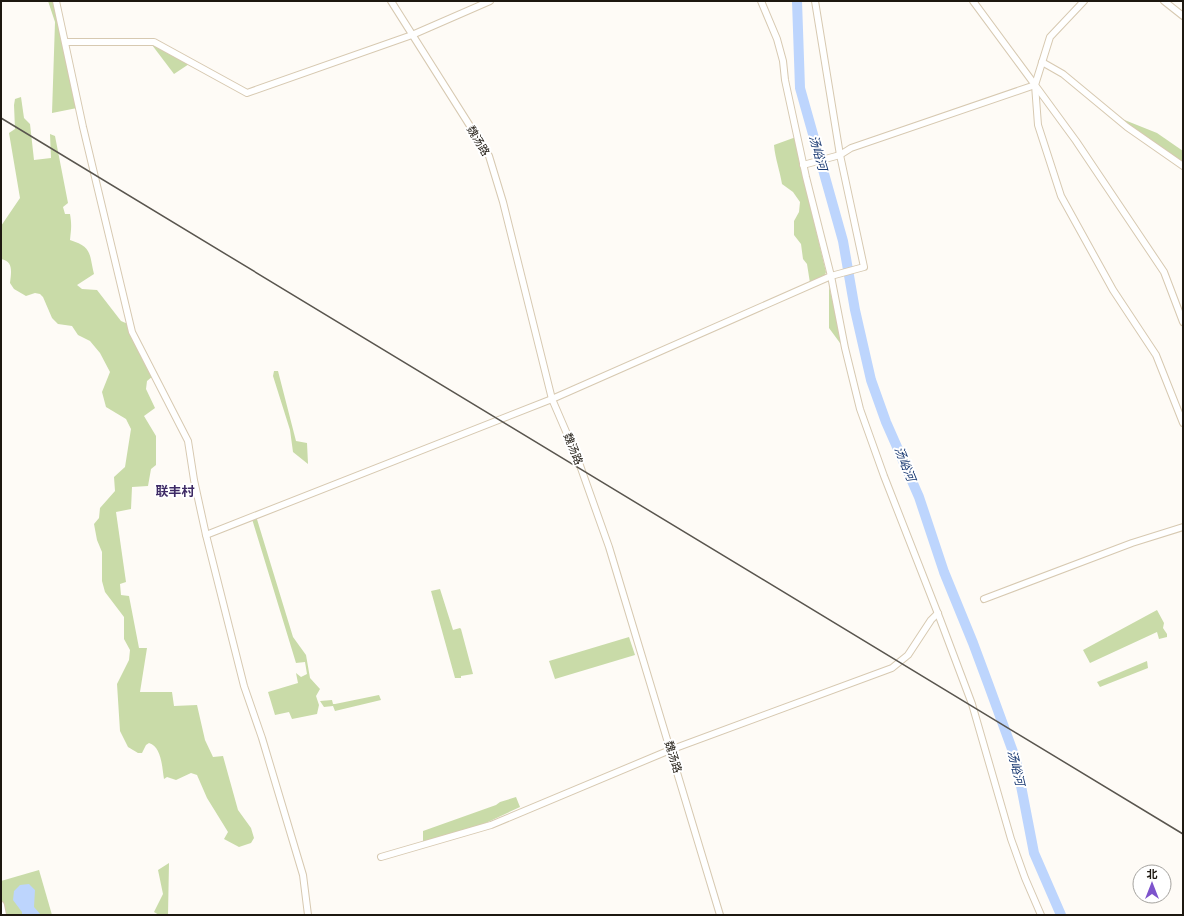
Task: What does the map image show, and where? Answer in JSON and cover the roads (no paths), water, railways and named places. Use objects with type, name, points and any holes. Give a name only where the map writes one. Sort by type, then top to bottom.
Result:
[{"type":"street","points":[[56,1],[83,127],[132,332],[188,441],[194,480],[206,535],[244,686],[262,738],[303,875],[308,915]]},
{"type":"street","name":"魏汤路","points":[[392,1],[488,156],[503,202],[552,399],[577,457],[609,547],[720,915]]},
{"type":"street","points":[[66,42],[154,42],[247,94],[412,35],[490,1]]},
{"type":"street","points":[[761,1],[777,39],[784,61],[786,80],[803,166],[834,275],[844,348],[860,409],[884,476],[972,704],[1011,839],[1024,878],[1041,915]]},
{"type":"street","points":[[206,535],[552,399],[834,275],[864,267],[840,155],[815,1]]},
{"type":"street","points":[[973,1],[1076,141],[1164,272],[1183,322]]},
{"type":"street","points":[[1084,1],[1050,37],[1035,85],[1038,125],[1060,196],[1113,290],[1156,355],[1183,423]]},
{"type":"street","points":[[1164,1],[1183,16]]},
{"type":"street","points":[[1042,62],[1063,74],[1127,127],[1183,166]]},
{"type":"street","points":[[803,166],[840,155],[851,148],[1035,85]]},
{"type":"street","points":[[984,599],[1132,543],[1183,527]]},
{"type":"street","points":[[381,857],[491,826],[670,750],[892,668],[908,655],[931,620],[938,613]]},
{"type":"street","points":[[1,905],[3,915]]},
{"type":"water","points":[[29,884],[35,890],[34,907],[41,915],[22,915],[22,912],[13,900],[14,891],[20,885]]},
{"type":"waterway","name":"汤峪河","points":[[797,1],[800,88],[843,241],[855,310],[871,380],[886,422],[919,497],[944,572],[973,643],[1016,760],[1034,853],[1061,915]]},
{"type":"railway","points":[[1,118],[1183,834]]},
{"type":"district","name":"联丰村","points":[[175,491]]}]
